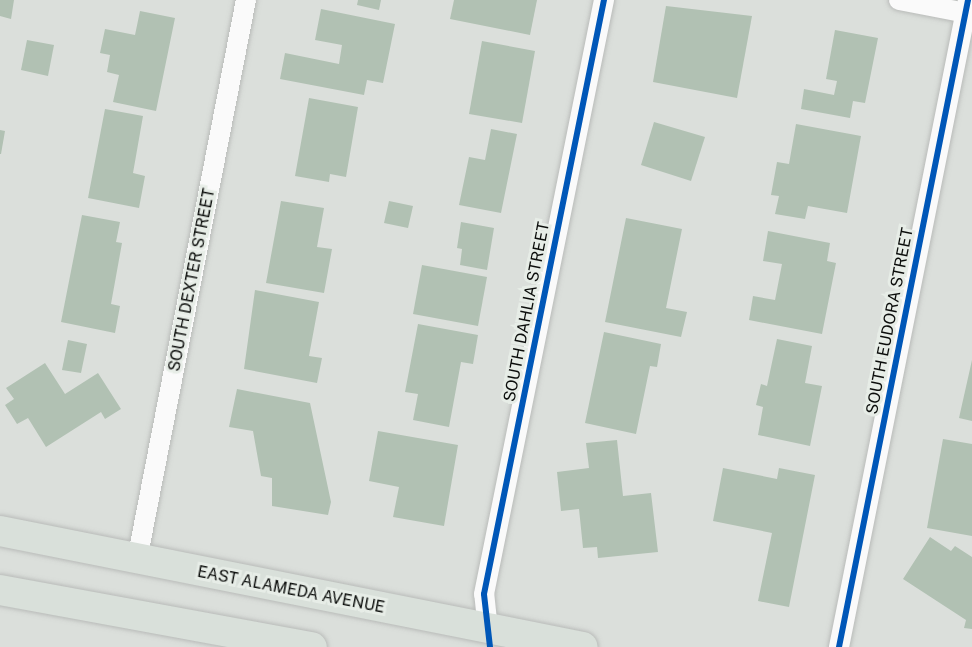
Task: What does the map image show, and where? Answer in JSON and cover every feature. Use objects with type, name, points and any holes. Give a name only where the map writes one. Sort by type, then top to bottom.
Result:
[{"type":"main road","name":"EAST ALAMEDA AVENUE","points":[[0,531],[488,630],[583,647]]},
{"type":"main road","points":[[0,590],[312,647]]},
{"type":"street","name":"SOUTH DEXTER STREET","points":[[137,560],[246,0]]},
{"type":"street","name":"SOUTH DAHLIA STREET","points":[[488,630],[484,594],[604,0]]},
{"type":"street","points":[[899,0],[969,9]]},
{"type":"street","name":"SOUTH EUDORA STREET","points":[[839,647],[969,9]]},
{"type":"building","points":[[0,0],[14,0],[11,19],[0,16]]},
{"type":"building","points":[[358,0],[381,0],[379,10],[357,5]]},
{"type":"building","points":[[454,0],[537,0],[530,35],[450,19]]},
{"type":"building","points":[[666,6],[752,16],[737,98],[653,82]]},
{"type":"building","points":[[321,9],[395,24],[383,83],[367,80],[364,95],[280,79],[285,53],[339,64],[342,45],[315,40]]},
{"type":"building","points":[[140,11],[175,18],[156,111],[113,102],[119,75],[107,72],[110,55],[100,53],[105,29],[135,35]]},
{"type":"building","points":[[835,30],[878,38],[865,103],[853,101],[850,118],[801,109],[804,89],[834,95],[837,81],[826,79]]},
{"type":"building","points":[[27,40],[54,45],[48,76],[21,70]]},
{"type":"building","points":[[482,41],[535,51],[522,123],[469,114]]},
{"type":"building","points":[[309,98],[358,107],[346,177],[330,174],[329,182],[295,176]]},
{"type":"building","points":[[105,109],[143,116],[133,173],[145,176],[139,208],[88,198]]},
{"type":"building","points":[[654,122],[705,137],[691,181],[641,165]]},
{"type":"building","points":[[796,124],[861,136],[847,213],[808,206],[805,219],[775,214],[779,196],[771,195],[777,162],[789,164]]},
{"type":"building","points":[[491,129],[517,134],[501,213],[459,205],[469,157],[485,160]]},
{"type":"building","points":[[0,130],[5,131],[1,154],[0,154]]},
{"type":"building","points":[[281,201],[324,208],[317,247],[332,249],[324,293],[266,283]]},
{"type":"building","points":[[389,201],[413,206],[408,228],[384,223]]},
{"type":"building","points":[[82,215],[120,222],[116,242],[122,243],[111,304],[120,306],[115,333],[61,322]]},
{"type":"building","points":[[626,218],[682,229],[666,308],[687,312],[681,337],[605,322]]},
{"type":"building","points":[[461,222],[494,228],[487,270],[460,265],[462,249],[457,248]]},
{"type":"building","points":[[768,231],[830,243],[827,261],[836,263],[822,334],[749,320],[753,296],[775,300],[782,264],[763,261]]},
{"type":"building","points":[[422,265],[487,277],[478,326],[413,314]]},
{"type":"building","points":[[255,290],[319,302],[309,356],[322,358],[317,383],[244,369]]},
{"type":"building","points":[[418,324],[478,335],[473,364],[461,362],[449,427],[413,420],[418,394],[405,392]]},
{"type":"building","points":[[604,332],[661,344],[657,367],[650,366],[636,434],[585,423]]},
{"type":"building","points":[[777,339],[812,346],[805,383],[822,386],[810,446],[758,435],[763,407],[756,405],[761,384],[767,386]]},
{"type":"building","points":[[68,340],[87,344],[81,373],[62,370]]},
{"type":"building","points":[[972,360],[972,421],[959,418]]},
{"type":"building","points":[[45,363],[65,394],[98,373],[121,409],[105,419],[101,412],[46,447],[28,418],[17,424],[5,405],[14,399],[6,388]]},
{"type":"building","points":[[237,389],[310,403],[331,502],[328,515],[272,506],[272,478],[261,476],[253,431],[229,427]]},
{"type":"building","points":[[378,431],[458,445],[444,526],[393,517],[399,487],[369,481]]},
{"type":"building","points":[[943,439],[972,444],[972,536],[927,528]]},
{"type":"building","points":[[617,440],[623,496],[651,493],[658,552],[598,558],[597,547],[583,548],[579,509],[561,511],[557,472],[589,468],[586,443]]},
{"type":"building","points":[[723,468],[777,479],[779,468],[815,475],[789,607],[758,601],[772,533],[713,521]]},
{"type":"building","points":[[930,537],[951,551],[955,546],[972,557],[972,629],[964,628],[966,620],[903,579]]},
{"type":"cycle path","points":[[490,647],[484,594],[604,0]]},
{"type":"cycle path","points":[[839,647],[968,0]]}]
